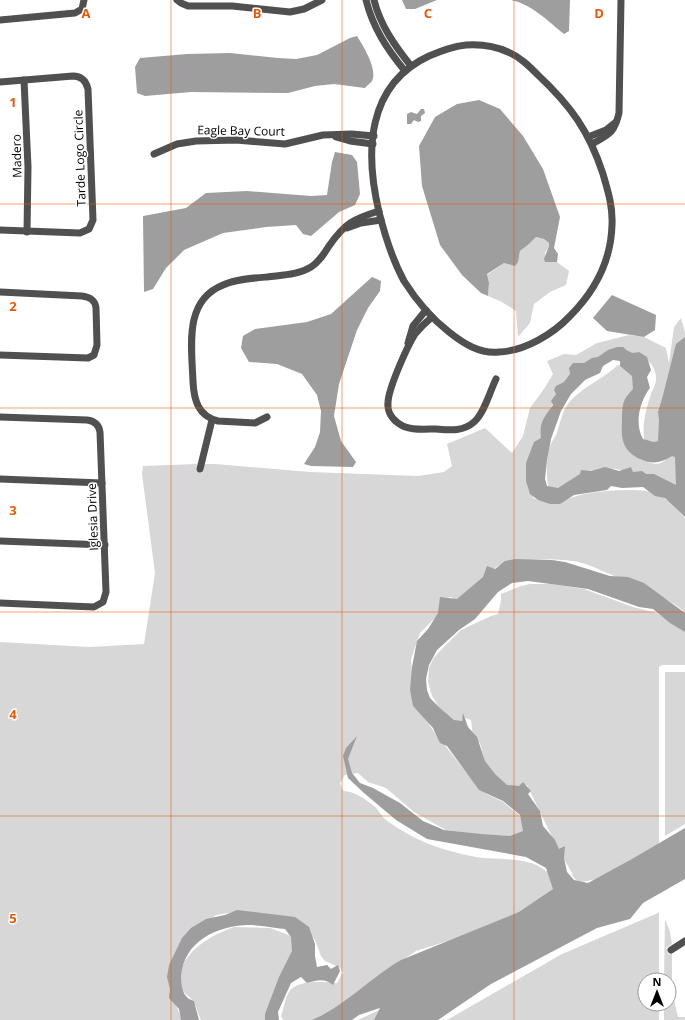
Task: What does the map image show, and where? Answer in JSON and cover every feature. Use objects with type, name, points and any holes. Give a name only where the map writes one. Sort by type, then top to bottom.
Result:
[{"type":"street","points":[[0,20],[75,13],[82,9],[84,0]]},
{"type":"street","points":[[177,0],[184,5],[191,6],[232,6],[290,12],[304,9],[322,0]]},
{"type":"street","points":[[366,0],[380,37],[404,71]]},
{"type":"street","points":[[374,0],[379,16],[386,30],[399,51],[411,66]]},
{"type":"street","points":[[592,144],[610,134],[616,127],[618,119],[620,101],[621,0]]},
{"type":"street","points":[[481,45],[504,50],[520,58],[556,92],[571,110],[592,144],[610,198],[612,219],[611,240],[606,259],[596,283],[572,314],[558,327],[536,341],[514,350],[498,353],[484,352],[469,346],[453,335],[432,317],[411,292],[388,246],[372,175],[374,136],[378,113],[384,97],[393,83],[411,66],[434,54],[456,46],[481,45]]},
{"type":"street","name":"Tarde Logo Circle","points":[[0,82],[75,76],[82,78],[86,83],[88,89],[93,220],[90,228],[82,233],[0,230]]},
{"type":"street","name":"Madero","points":[[24,80],[28,168],[27,232]]},
{"type":"street","points":[[588,136],[611,127],[618,119]]},
{"type":"street","name":"Eagle Bay Court","points":[[154,154],[188,141],[236,140],[285,144],[328,134],[374,136]]},
{"type":"street","name":"Eagle Bay Court","points":[[328,134],[350,141],[373,144]]},
{"type":"street","points":[[267,417],[255,423],[225,422],[212,420],[198,407],[194,392],[192,328],[194,318],[201,303],[212,291],[230,283],[294,274],[307,270],[319,260],[338,234],[352,221],[379,211]]},
{"type":"street","points":[[338,234],[352,226],[381,220]]},
{"type":"street","points":[[0,292],[82,296],[90,298],[95,303],[96,308],[97,343],[96,352],[88,358],[0,355]]},
{"type":"street","points":[[426,310],[411,328],[407,347],[390,392],[388,402],[391,416],[402,425],[413,428],[452,430],[466,427],[474,422],[478,417],[496,379]]},
{"type":"street","points":[[407,347],[416,333],[432,317]]},
{"type":"street","name":"Iglesia Drive","points":[[0,417],[88,420],[94,422],[98,426],[100,432],[106,594],[105,599],[94,607],[0,603]]},
{"type":"street","points":[[200,469],[212,420]]},
{"type":"street","points":[[0,479],[102,483]]},
{"type":"street","points":[[0,541],[105,545]]},
{"type":"street","points":[[671,950],[685,941]]},
{"type":"shaded area","points":[[402,0],[437,0],[415,9],[406,9]]},
{"type":"shaded area","points":[[511,0],[570,0],[569,31],[564,34],[532,9]]},
{"type":"shaded area","points":[[357,36],[369,58],[373,70],[372,81],[365,88],[334,84],[315,86],[288,93],[191,92],[145,96],[137,93],[135,67],[140,58],[187,54],[230,53],[296,59],[317,55]]},
{"type":"shaded area","points":[[479,100],[500,109],[523,136],[543,169],[560,217],[554,248],[558,254],[557,262],[545,262],[544,259],[549,243],[544,239],[536,237],[520,251],[518,262],[515,266],[504,263],[487,274],[489,283],[488,296],[481,293],[462,275],[440,245],[422,186],[419,146],[435,117],[457,104]]},
{"type":"shaded area","points":[[421,109],[424,109],[425,113],[421,116],[421,121],[418,122],[414,120],[411,124],[407,124],[407,114],[411,112],[417,114]]},
{"type":"shaded area","points":[[335,152],[352,155],[357,162],[360,194],[355,205],[339,212],[311,236],[303,234],[296,225],[266,227],[223,233],[184,250],[166,268],[153,289],[144,292],[143,216],[186,208],[206,193],[247,191],[311,196],[327,195]]},
{"type":"shaded area","points":[[536,237],[544,239],[549,243],[545,253],[545,261],[557,262],[569,271],[566,285],[550,292],[534,304],[530,323],[518,337],[516,311],[502,302],[488,296],[489,283],[487,275],[504,263],[511,265],[519,257],[520,251]]},
{"type":"shaded area","points":[[372,277],[381,281],[380,291],[368,308],[357,330],[339,384],[334,416],[341,441],[356,462],[353,467],[311,466],[304,464],[315,447],[320,432],[321,411],[317,395],[302,374],[277,364],[249,362],[241,348],[243,336],[255,329],[307,322],[331,314]]},
{"type":"shaded area","points":[[612,295],[656,315],[655,330],[644,337],[607,331],[593,318]]},
{"type":"shaded area","points":[[681,318],[685,332],[685,340],[664,432],[655,445],[645,443],[644,437],[647,406],[656,382],[653,366],[649,361],[637,354],[616,350],[556,393],[548,416],[531,490],[533,498],[551,503],[585,494],[619,490],[653,492],[667,500],[685,518],[685,612],[648,590],[585,564],[560,560],[539,559],[518,561],[496,567],[459,602],[451,597],[446,598],[436,617],[420,633],[411,659],[413,689],[418,707],[432,729],[476,785],[485,793],[503,802],[519,815],[528,832],[520,840],[446,830],[414,812],[386,788],[368,782],[358,773],[345,775],[340,783],[344,791],[356,794],[368,801],[393,825],[428,844],[472,856],[520,860],[540,867],[548,873],[555,882],[557,894],[492,927],[416,951],[392,967],[344,1004],[317,1020],[283,1020],[281,1016],[289,992],[298,985],[304,983],[337,983],[343,972],[339,967],[325,961],[321,956],[315,940],[307,930],[241,911],[216,915],[181,941],[176,1005],[182,1020],[0,1020],[0,642],[89,647],[144,644],[155,573],[142,474],[143,466],[197,464],[196,471],[202,473],[204,464],[310,472],[418,476],[444,472],[452,466],[447,444],[485,428],[512,453],[523,436],[530,408],[553,374],[547,361],[564,354],[576,355],[597,343],[629,335],[644,337],[666,348],[669,363],[674,327]]},
{"type":"shaded area","points":[[685,337],[685,517],[665,498],[655,496],[643,487],[622,488],[611,486],[607,490],[574,495],[560,504],[550,504],[538,500],[530,494],[526,481],[526,463],[534,442],[541,438],[542,424],[553,405],[551,401],[556,394],[554,390],[556,386],[564,382],[570,374],[569,368],[573,363],[584,363],[592,358],[598,357],[608,350],[617,347],[623,347],[633,353],[639,352],[647,357],[651,370],[647,377],[650,388],[643,399],[639,412],[639,426],[643,439],[654,442],[658,441],[658,412],[676,344]],"holes":[[[613,360],[620,361],[620,366],[632,376],[633,389],[625,399],[622,415],[622,433],[626,448],[634,456],[652,463],[672,456],[675,457],[676,485],[654,474],[646,474],[642,471],[633,472],[631,467],[619,471],[605,467],[591,471],[581,470],[580,474],[558,488],[547,486],[545,479],[547,460],[551,439],[561,411],[571,394],[585,380],[600,373],[603,366]]]},
{"type":"shaded area","points":[[618,365],[628,369],[637,385],[633,394],[640,459],[658,464],[675,453],[680,487],[641,473],[615,469],[585,471],[565,487],[549,489],[547,474],[548,453],[566,406],[578,393]]},
{"type":"shaded area","points":[[515,559],[552,560],[565,562],[610,576],[628,577],[644,583],[685,613],[685,632],[670,623],[653,609],[639,607],[588,589],[528,581],[512,583],[498,592],[475,619],[459,630],[437,650],[429,665],[426,679],[427,690],[430,698],[454,720],[462,721],[463,713],[468,727],[477,737],[485,761],[495,774],[507,785],[519,786],[523,782],[531,791],[528,794],[540,811],[543,826],[555,840],[559,849],[565,846],[564,858],[567,872],[574,880],[588,883],[685,828],[685,879],[643,903],[630,919],[597,928],[491,984],[438,1020],[374,1020],[380,1008],[359,1015],[352,1020],[312,1020],[346,1000],[401,960],[519,912],[553,889],[546,868],[526,857],[427,839],[396,820],[348,778],[343,756],[346,748],[357,736],[348,759],[352,773],[360,783],[373,788],[400,803],[423,821],[444,830],[510,836],[523,831],[520,815],[503,801],[479,790],[447,746],[440,743],[433,728],[413,706],[410,690],[412,667],[417,641],[428,629],[438,613],[440,597],[457,599],[483,577],[487,566],[495,569],[505,561]]},
{"type":"shaded area","points":[[530,584],[551,584],[584,589],[633,607],[657,613],[685,630],[685,665],[662,665],[659,667],[659,846],[608,877],[581,882],[575,879],[556,845],[527,785],[509,787],[488,773],[480,743],[473,738],[471,720],[463,717],[460,724],[442,712],[432,696],[428,682],[429,668],[433,659],[461,630],[498,614],[501,594]]},
{"type":"shaded area","points":[[665,672],[685,672],[685,824],[665,836]]},
{"type":"shaded area","points":[[237,910],[295,917],[309,927],[315,944],[317,967],[327,965],[331,969],[338,965],[340,971],[333,985],[327,981],[321,980],[307,983],[301,977],[291,983],[278,1012],[279,1020],[265,1020],[265,1014],[279,977],[292,951],[291,937],[285,929],[248,925],[225,928],[204,938],[188,953],[183,964],[181,976],[182,984],[185,994],[188,998],[194,1001],[199,1020],[181,1020],[179,1009],[169,998],[170,989],[167,977],[169,965],[182,938],[191,928],[206,919],[225,915]]},
{"type":"shaded area","points":[[659,911],[659,972],[637,972],[637,1012],[659,1012],[659,1020],[447,1020],[562,954],[658,913]]},
{"type":"shaded area","points":[[665,919],[670,932],[672,944],[666,948],[669,955],[672,953],[672,972],[664,972]]},
{"type":"shaded area","points":[[234,927],[270,928],[291,936],[298,952],[270,1020],[201,1020],[194,1002],[182,988],[180,977],[188,957],[204,942]]},
{"type":"shaded area","points":[[392,1002],[380,1020],[358,1020],[377,1011]]},
{"type":"shaded area","points":[[664,1012],[677,1012],[678,1017],[685,1017],[685,1020],[664,1020]]}]
